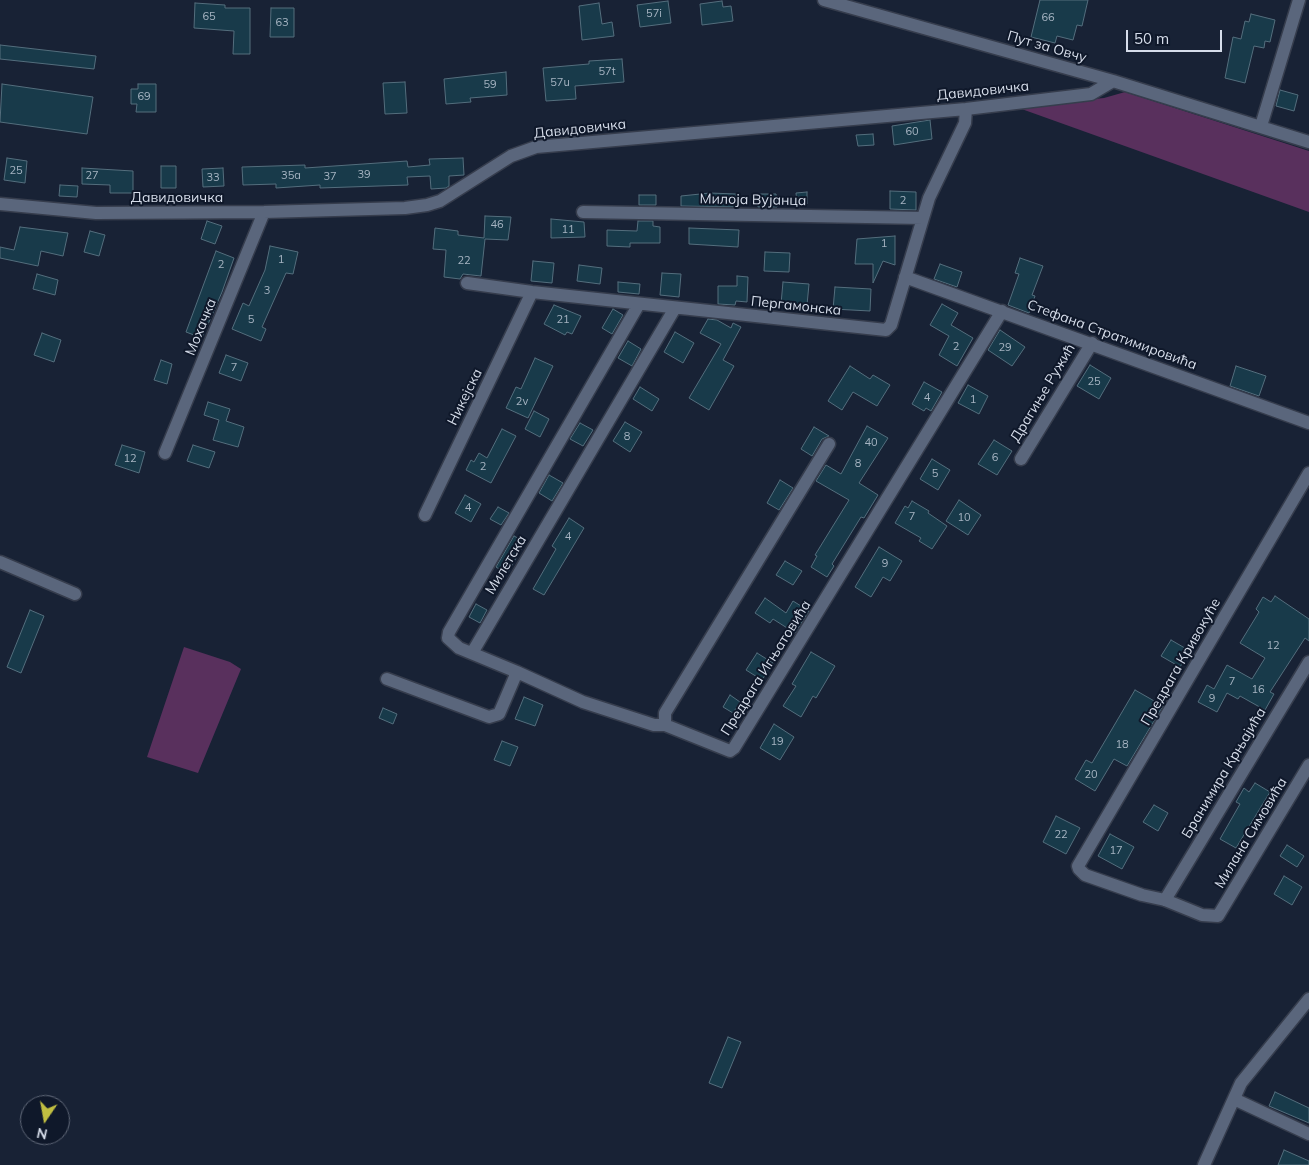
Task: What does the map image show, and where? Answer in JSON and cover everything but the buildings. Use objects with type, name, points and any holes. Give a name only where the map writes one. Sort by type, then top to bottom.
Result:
[{"type":"street","name":"Пут за Овчу","points":[[825,0],[1113,81],[1309,142]]},
{"type":"street","points":[[1261,126],[1299,0]]},
{"type":"street","name":"Давидовичка","points":[[0,204],[96,213],[264,212],[427,205],[451,195],[511,156],[544,146],[966,109],[1091,94],[1113,81]]},
{"type":"street","name":"Пергамонска","points":[[467,283],[881,331],[890,328],[934,186],[965,123],[966,109]]},
{"type":"street","name":"Мохачка","points":[[165,453],[264,212]]},
{"type":"street","name":"Милоја Вујанца","points":[[583,212],[923,218]]},
{"type":"street","name":"Стефана Стратимировића","points":[[905,277],[1092,343],[1309,424]]},
{"type":"street","name":"Никејска","points":[[425,515],[532,292]]},
{"type":"street","points":[[638,304],[449,632],[448,638],[453,644],[584,702],[654,725],[665,725],[663,720],[665,713],[829,444]]},
{"type":"street","name":"Милетска","points":[[472,652],[676,308]]},
{"type":"street","name":"Предрага Игњатовића","points":[[665,725],[730,751],[734,748],[1002,311]]},
{"type":"street","name":"Драгиње Ружић","points":[[1020,460],[1092,343]]},
{"type":"street","name":"Предрага Кривокуће","points":[[1165,900],[1142,895],[1084,875],[1078,866],[1309,473]]},
{"type":"street","points":[[0,562],[75,594]]},
{"type":"street","name":"Бранимира Крњајића","points":[[1165,900],[1309,662]]},
{"type":"street","points":[[387,679],[489,717],[495,717],[504,707],[517,672]]},
{"type":"street","name":"Милана Симовића","points":[[1165,900],[1202,914],[1218,916],[1309,765]]},
{"type":"street","points":[[1204,1165],[1248,1072],[1309,999]]},
{"type":"street","points":[[1234,1099],[1309,1134]]},
{"type":"shaded area","points":[[1125,92],[1309,151],[1309,212],[1016,107],[1104,98]]},
{"type":"shaded area","points":[[184,647],[230,662],[241,669],[198,773],[147,757]]}]
